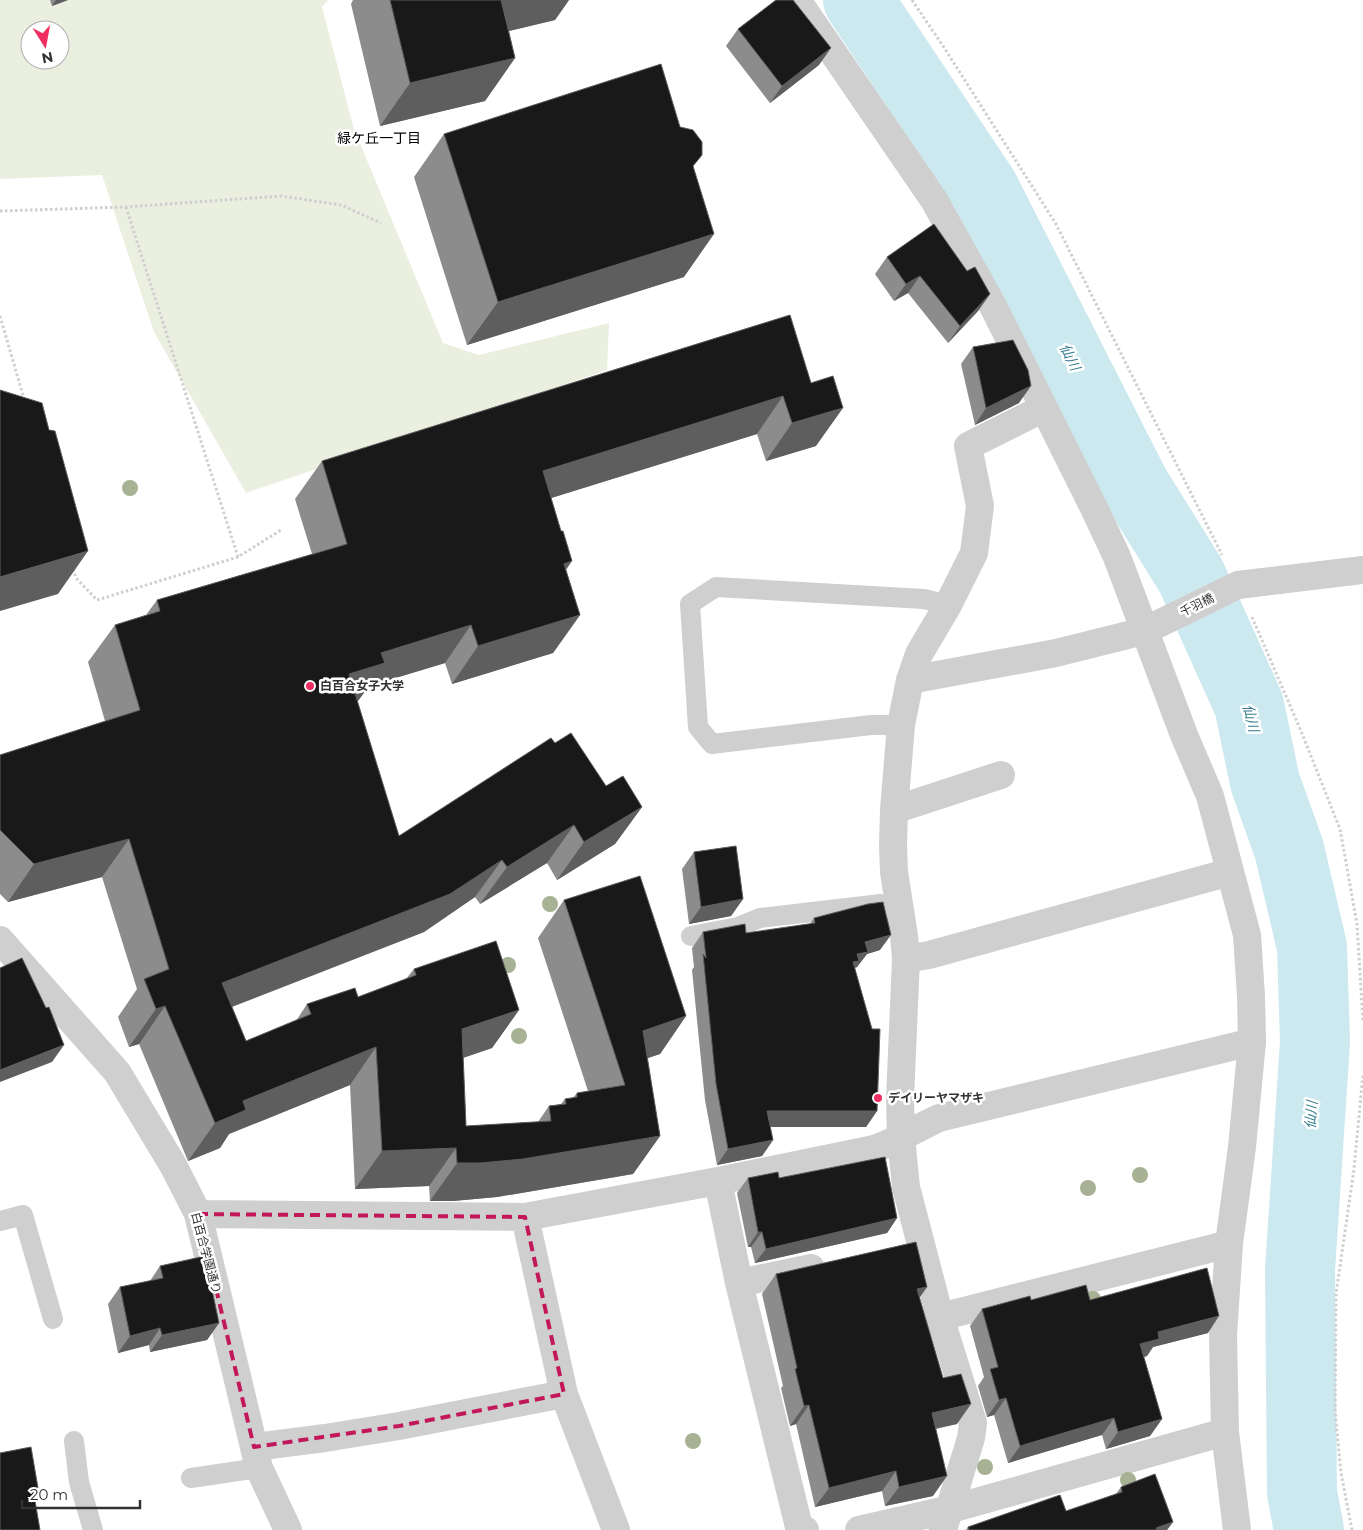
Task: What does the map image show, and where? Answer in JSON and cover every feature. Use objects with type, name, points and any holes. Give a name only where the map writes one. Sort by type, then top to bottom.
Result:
[{"type":"street","points":[[797,0],[934,200],[993,306],[1113,549],[1155,626],[1184,735],[1210,796],[1247,935],[1252,1042],[1230,1244],[1223,1336],[1225,1432],[1237,1530]]},
{"type":"street","points":[[947,1519],[971,1438],[973,1422],[940,1317],[909,1244],[900,1099],[906,959],[894,872],[894,810],[901,725],[910,680],[919,654],[948,605],[974,553],[980,506],[968,446],[1044,408]]},
{"type":"street","name":"千羽橋","points":[[910,680],[1056,653],[1155,626],[1233,588],[1363,570]]},
{"type":"street","points":[[894,810],[1001,776]]},
{"type":"street","points":[[906,959],[929,956],[1230,872]]},
{"type":"street","name":"白百合学園通り","points":[[0,940],[117,1072],[173,1165],[198,1214],[256,1458],[288,1530]]},
{"type":"street","points":[[198,1214],[524,1217],[718,1181],[874,1149],[939,1118],[1252,1042]]},
{"type":"street","points":[[718,1181],[739,1283],[798,1526],[805,1530]]},
{"type":"street","points":[[524,1217],[564,1394],[616,1530]]},
{"type":"street","points":[[940,1317],[1230,1244]]},
{"type":"street","points":[[739,1283],[833,1262]]},
{"type":"street","points":[[256,1458],[325,1438],[399,1426],[564,1394]]},
{"type":"street","points":[[859,1530],[947,1519],[1225,1432]]},
{"type":"lane","points":[[901,725],[871,725],[712,744],[698,726],[690,604],[716,587],[924,599],[948,605]]},
{"type":"lane","points":[[691,936],[738,927],[760,918],[898,902]]},
{"type":"lane","points":[[0,1221],[23,1215],[53,1319]]},
{"type":"lane","points":[[74,1441],[79,1482],[93,1530]]},
{"type":"lane","points":[[191,1478],[256,1458]]},
{"type":"path","points":[[912,0],[1056,224],[1106,320],[1180,473],[1301,731],[1340,828],[1357,924],[1363,1022]]},
{"type":"path","points":[[0,211],[126,207],[281,196],[341,205],[381,223]]},
{"type":"path","points":[[126,207],[238,557]]},
{"type":"path","points":[[0,316],[24,400]]},
{"type":"path","points":[[71,560],[76,578],[97,600],[238,557],[281,530]]},
{"type":"path","points":[[1352,1530],[1341,1473],[1335,1411],[1336,1294],[1354,1169],[1363,1074]]},
{"type":"highlighted area","points":[[198,1214],[525,1217],[564,1394],[399,1426],[254,1447]]},
{"type":"shaded area","points":[[0,0],[328,0],[322,7],[354,129],[443,343],[479,355],[609,323],[607,370],[246,493],[154,332],[102,175],[0,179]]},
{"type":"building","points":[[390,0],[501,0],[515,58],[410,83]]},
{"type":"building","points":[[776,0],[793,0],[831,48],[782,86],[738,29]]},
{"type":"building","points":[[661,64],[680,127],[693,130],[702,142],[702,155],[693,166],[714,234],[498,302],[444,134]]},
{"type":"building","points":[[934,224],[967,271],[975,267],[990,294],[960,326],[920,276],[906,284],[887,257]]},
{"type":"building","points":[[790,315],[811,383],[833,376],[843,408],[792,423],[783,396],[543,471],[572,561],[564,564],[580,615],[478,646],[471,625],[381,653],[385,663],[349,674],[399,836],[551,738],[555,743],[571,733],[606,786],[623,776],[642,807],[584,842],[574,825],[507,867],[502,860],[450,894],[222,983],[246,1041],[311,1014],[307,1004],[355,988],[358,997],[416,975],[414,969],[496,941],[519,1010],[462,1029],[466,1126],[551,1121],[549,1106],[566,1104],[565,1099],[577,1097],[577,1093],[625,1085],[564,900],[640,876],[686,1016],[643,1031],[660,1136],[523,1159],[480,1163],[457,1163],[456,1148],[382,1151],[376,1047],[243,1101],[246,1110],[215,1123],[165,1006],[156,1009],[144,979],[169,969],[129,839],[34,864],[0,830],[0,755],[140,710],[115,625],[160,611],[157,600],[347,544],[322,461]]},
{"type":"building","points":[[1013,340],[1028,370],[1031,386],[986,408],[973,347]]},
{"type":"building","points":[[0,390],[42,403],[49,430],[55,431],[88,551],[0,577]]},
{"type":"building","points":[[736,846],[743,899],[701,907],[694,852]]},
{"type":"building","points":[[883,902],[891,935],[865,942],[868,952],[857,954],[859,961],[853,962],[872,1029],[880,1029],[877,1111],[767,1111],[773,1140],[728,1149],[716,1084],[703,954],[706,958],[703,932],[745,924],[746,933],[815,923],[814,918]]},
{"type":"building","points":[[22,958],[46,1008],[49,1007],[64,1045],[0,1070],[0,968]]},
{"type":"building","points":[[885,1157],[897,1218],[766,1249],[762,1232],[758,1232],[748,1178],[778,1172],[779,1178]]},
{"type":"building","points":[[916,1242],[927,1287],[917,1289],[943,1378],[961,1374],[971,1404],[932,1413],[947,1476],[899,1487],[896,1471],[829,1488],[809,1405],[804,1406],[776,1274]]},
{"type":"building","points":[[205,1256],[219,1323],[162,1335],[160,1328],[130,1336],[120,1287],[163,1278],[160,1266]]},
{"type":"building","points":[[1207,1268],[1219,1316],[1158,1332],[1159,1339],[1140,1344],[1162,1419],[1118,1432],[1114,1418],[1020,1446],[1006,1398],[999,1400],[990,1369],[998,1367],[982,1309],[1030,1296],[1031,1300],[1086,1285],[1090,1300]]},
{"type":"building","points":[[31,1447],[38,1488],[33,1489],[40,1530],[0,1530],[0,1453]]},
{"type":"building","points":[[1155,1474],[1173,1522],[1156,1528],[1157,1530],[969,1530],[968,1527],[1060,1495],[1066,1511],[1122,1492],[1121,1487]]},
{"type":"waterway","name":"仙川","points":[[858,0],[984,189],[1135,486],[1191,576],[1249,705],[1265,782],[1289,849],[1312,947],[1315,1042],[1300,1270],[1302,1493],[1309,1530]]},
{"type":"place","name":"白百合女子大学","points":[[310,686]]},
{"type":"place","name":"デイリーヤマザキ","points":[[878,1098]]},
{"type":"district","name":"緑ケ丘一丁目","points":[[379,138]]}]
